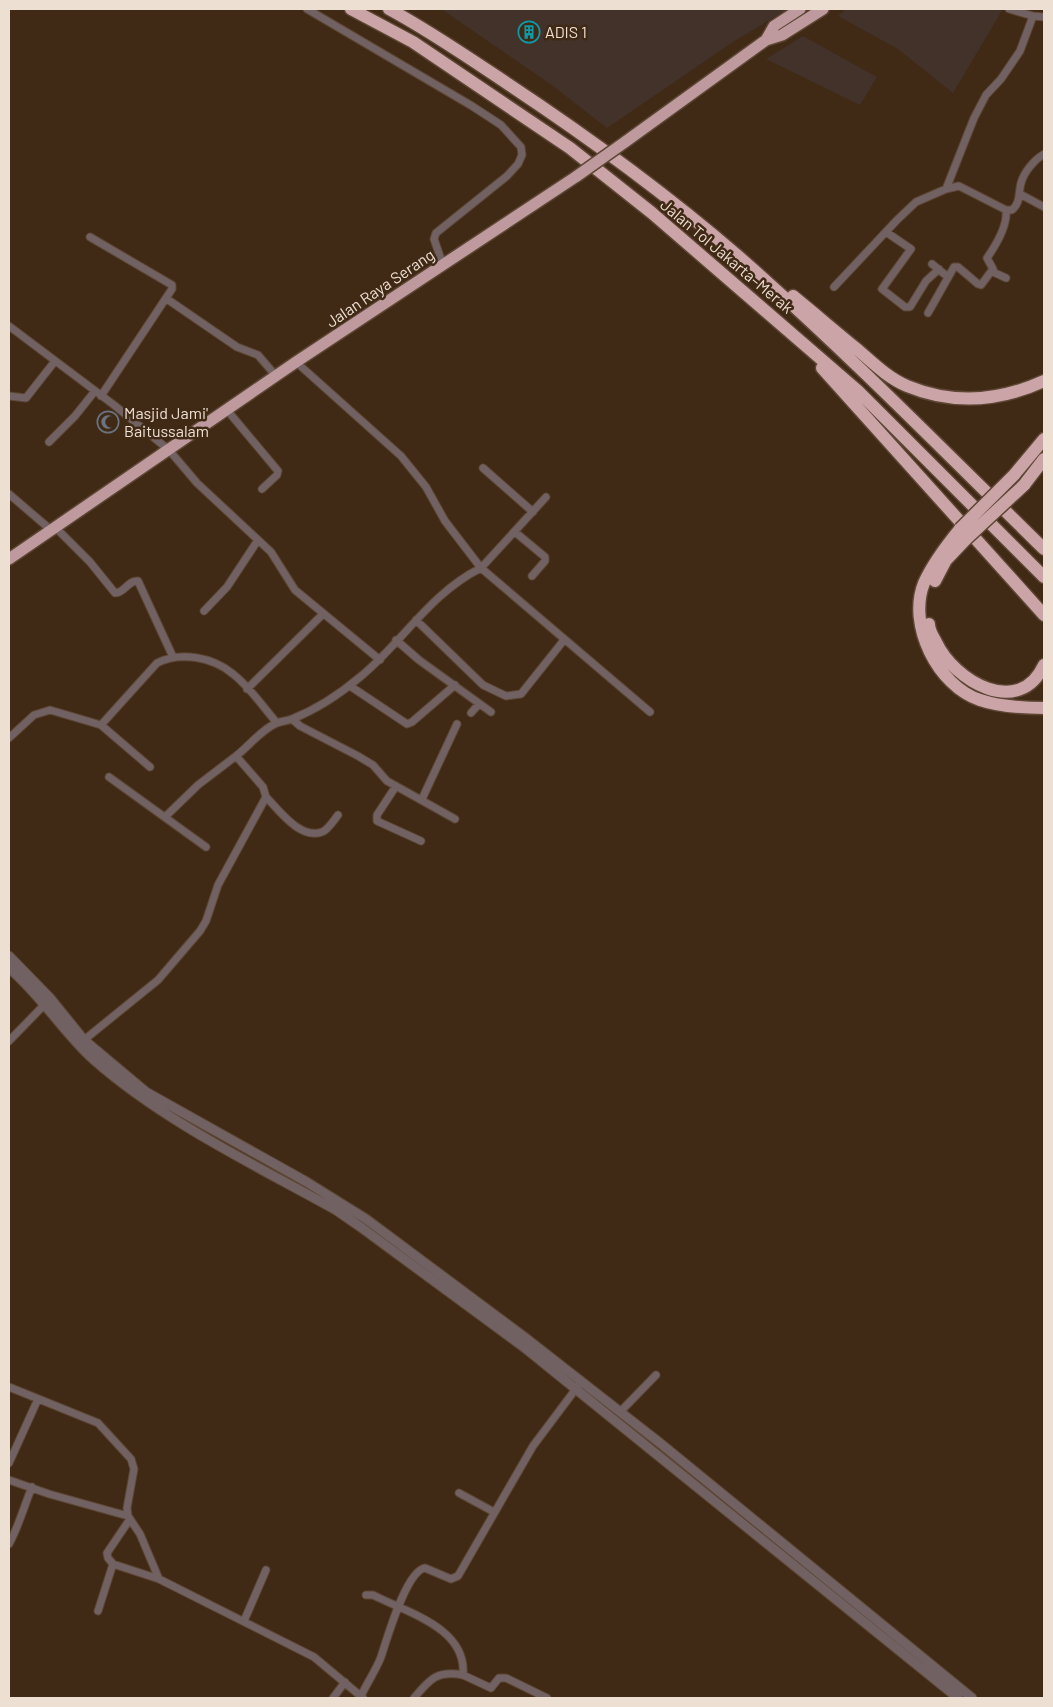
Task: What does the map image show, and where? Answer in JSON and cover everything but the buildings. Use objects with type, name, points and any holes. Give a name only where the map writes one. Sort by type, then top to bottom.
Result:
[{"type":"highway","name":"Jalan Tol Jakarta–Merak","points":[[351,9],[413,42],[570,148],[652,213],[858,391],[1044,577]]},
{"type":"highway","name":"Jalan Tol Jakarta–Merak","points":[[389,9],[422,27],[585,135],[663,195],[738,257],[874,382],[1044,549]]},
{"type":"highway","name":"Jalan Raya Serang","points":[[766,40],[774,26],[800,9]]},
{"type":"highway","name":"Jalan Raya Serang","points":[[9,560],[296,362],[577,176],[766,40],[782,35],[823,9]]},
{"type":"highway","points":[[738,257],[769,277],[882,371],[907,386],[933,394],[982,400],[1023,391],[1044,381]]},
{"type":"highway","points":[[788,329],[1044,615]]},
{"type":"highway","points":[[1044,439],[963,534],[946,560],[931,589],[927,608],[929,628],[943,657],[961,675],[985,689],[1004,692],[1025,687],[1041,672],[1044,664]]},
{"type":"highway","points":[[1044,459],[1024,485],[939,555],[922,592],[919,607],[921,628],[933,660],[956,685],[978,700],[1014,708],[1044,708]]},
{"type":"street","points":[[307,9],[472,106],[500,125],[521,147],[522,154],[518,164],[507,176],[436,233],[434,240],[443,265]]},
{"type":"street","points":[[1009,9],[1044,17]]},
{"type":"street","points":[[946,189],[974,118],[986,95],[1001,79],[1020,51],[1033,16]]},
{"type":"street","points":[[834,287],[916,202],[946,189],[959,186],[1006,210],[1015,207],[1020,194],[1022,180],[1033,164],[1044,154]]},
{"type":"street","points":[[1020,194],[1044,207]]},
{"type":"street","points":[[1006,210],[1002,231],[987,258],[993,272],[1006,278]]},
{"type":"street","points":[[886,232],[911,249],[882,290],[905,307],[910,306],[926,281],[940,270]]},
{"type":"street","points":[[49,442],[98,394],[167,298],[172,285],[90,237]]},
{"type":"street","points":[[932,264],[948,278]]},
{"type":"street","points":[[928,313],[956,266],[981,285],[993,272]]},
{"type":"street","points":[[167,298],[237,347],[258,355],[276,376]]},
{"type":"street","points":[[9,326],[168,450],[197,483],[258,540],[278,562],[295,590],[380,660]]},
{"type":"street","points":[[9,396],[26,398],[55,361]]},
{"type":"street","points":[[296,362],[401,456],[426,487],[445,521],[481,568],[650,712]]},
{"type":"street","points":[[227,410],[278,471],[277,475],[262,489]]},
{"type":"street","points":[[483,468],[533,512]]},
{"type":"street","points":[[9,494],[53,528],[90,562],[115,593],[121,592],[132,582],[138,581],[173,657]]},
{"type":"street","points":[[165,817],[198,785],[277,723],[292,719],[350,686],[380,660],[396,640],[440,595],[467,575],[481,568],[546,497]]},
{"type":"street","points":[[515,532],[546,556],[546,559],[532,576]]},
{"type":"street","points":[[204,610],[227,587],[258,540]]},
{"type":"street","points":[[247,689],[323,614]]},
{"type":"street","points":[[416,620],[483,685],[506,696],[521,694],[564,640]]},
{"type":"street","points":[[396,640],[491,712]]},
{"type":"street","points":[[101,726],[157,662],[173,657],[190,657],[219,666],[233,674],[277,723]]},
{"type":"street","points":[[350,686],[407,724],[412,722],[455,685]]},
{"type":"street","points":[[471,713],[479,704]]},
{"type":"street","points":[[9,738],[34,715],[50,710],[101,726],[150,767]]},
{"type":"street","points":[[292,719],[300,726],[368,762],[386,781],[422,799],[455,819]]},
{"type":"street","points":[[422,799],[457,724]]},
{"type":"street","points":[[236,756],[263,787],[266,797],[302,831],[318,833],[324,831],[338,814]]},
{"type":"street","points":[[109,777],[206,848]]},
{"type":"street","points":[[396,786],[377,815],[377,821],[420,841]]},
{"type":"street","points":[[84,1040],[158,980],[192,942],[206,921],[218,885],[266,797]]},
{"type":"street","points":[[9,956],[84,1040],[159,1101],[356,1212],[527,1339],[578,1386],[958,1698]]},
{"type":"street","points":[[9,968],[48,1001],[93,1060],[143,1100],[352,1220],[578,1386],[620,1412],[972,1698]]},
{"type":"street","points":[[9,1041],[48,1001]]},
{"type":"street","points":[[620,1412],[656,1376]]},
{"type":"street","points":[[129,1518],[107,1553],[108,1558],[113,1564],[159,1579],[314,1657],[362,1697],[380,1658],[409,1584],[420,1569],[425,1568],[451,1579],[458,1576],[533,1446],[578,1386]]},
{"type":"street","points":[[9,1387],[98,1423],[131,1458],[134,1469],[127,1508],[129,1518],[140,1534],[159,1579]]},
{"type":"street","points":[[9,1463],[38,1399]]},
{"type":"street","points":[[9,1480],[129,1518]]},
{"type":"street","points":[[9,1544],[18,1530],[19,1518],[32,1487]]},
{"type":"street","points":[[459,1493],[494,1512]]},
{"type":"street","points":[[98,1611],[113,1564]]},
{"type":"street","points":[[244,1621],[266,1570]]},
{"type":"street","points":[[366,1595],[373,1596],[398,1608],[447,1634],[462,1654],[463,1675]]},
{"type":"street","points":[[414,1698],[435,1676],[448,1673],[463,1675],[491,1688],[500,1678],[506,1678],[547,1698]]},
{"type":"street","points":[[333,1698],[345,1682]]},
{"type":"shaded area","points":[[441,9],[788,9],[733,42],[607,128],[549,83]]},
{"type":"shaded area","points":[[846,9],[1003,9],[953,93],[898,49],[838,16]]},
{"type":"shaded area","points":[[803,36],[877,77],[860,105],[766,59]]},
{"type":"place","name":"ADIS 1","points":[[529,32]]},
{"type":"place","name":"Masjid Jami' Baitussalam","points":[[108,422]]}]
